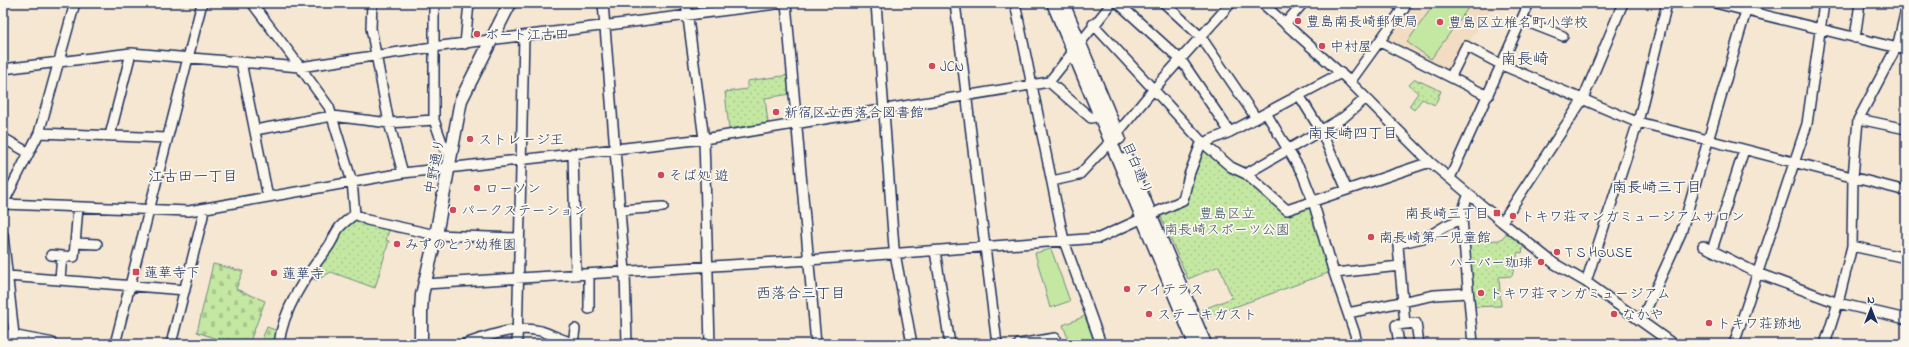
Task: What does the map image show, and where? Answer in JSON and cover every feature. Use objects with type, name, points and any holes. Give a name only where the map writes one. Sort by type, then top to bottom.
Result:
[{"type":"main road","name":"中野通り","points":[[421,344],[421,303],[436,235],[461,100],[510,3]]},
{"type":"main road","name":"目白通り","points":[[1053,3],[1076,49],[1114,137],[1147,217],[1195,344]]},
{"type":"main road","name":"目白通り","points":[[1063,3],[1076,49],[1100,116],[1114,137]]},
{"type":"main road","name":"目白通り","points":[[1147,217],[1205,344]]},
{"type":"main road","points":[[3,335],[16,341],[51,344]]},
{"type":"street","points":[[75,3],[39,133],[4,199],[78,208],[148,210],[203,209],[403,173],[704,139],[1049,82],[1076,49],[1093,24],[1112,3]]},
{"type":"street","points":[[115,344],[202,3]]},
{"type":"street","points":[[252,3],[329,107],[352,182],[355,214]]},
{"type":"street","points":[[372,3],[371,28],[389,123],[403,173]]},
{"type":"street","points":[[434,3],[434,120],[444,148],[451,153]]},
{"type":"street","points":[[465,44],[469,3]]},
{"type":"street","points":[[604,3],[620,210],[627,344]]},
{"type":"street","points":[[686,3],[704,139],[710,344]]},
{"type":"street","points":[[3,69],[131,53],[300,66],[433,47],[785,3],[816,344]]},
{"type":"street","points":[[876,3],[895,254],[912,344]]},
{"type":"street","points":[[955,3],[997,344]]},
{"type":"street","points":[[1015,3],[1064,241],[1101,344]]},
{"type":"street","points":[[1118,3],[1181,60],[1230,132]]},
{"type":"street","points":[[1164,3],[1201,37],[1256,118]]},
{"type":"street","points":[[1052,181],[1079,175],[1231,3]]},
{"type":"street","points":[[1262,3],[1350,82],[1430,162],[1502,222],[1555,264],[1586,282],[1673,344]]},
{"type":"street","points":[[1285,24],[1304,3]]},
{"type":"street","points":[[1350,82],[1406,6],[1395,3]]},
{"type":"street","points":[[1450,178],[1529,3]]},
{"type":"street","points":[[1502,222],[1583,99],[1623,3]]},
{"type":"street","points":[[1586,282],[1638,122],[1667,3]]},
{"type":"street","points":[[1714,3],[1906,50]]},
{"type":"street","points":[[1734,344],[1807,124],[1824,3]]},
{"type":"street","points":[[1855,38],[1860,3]]},
{"type":"street","points":[[1825,344],[1838,303],[1852,246],[1853,177],[1859,119],[1896,48],[1906,9]]},
{"type":"street","points":[[1641,321],[1681,233],[1746,11]]},
{"type":"street","points":[[1522,20],[1563,36]]},
{"type":"street","points":[[1093,24],[1203,143],[1231,167],[1246,174],[1287,210],[1430,162]]},
{"type":"street","points":[[517,344],[518,238],[524,36]]},
{"type":"street","points":[[1380,42],[1451,76],[1488,96]]},
{"type":"street","points":[[1451,76],[1466,46],[1502,65],[1638,122],[1906,191]]},
{"type":"street","points":[[110,135],[131,53]]},
{"type":"street","points":[[241,62],[268,197]]},
{"type":"street","points":[[425,284],[708,267],[1099,238],[1183,200],[1189,175],[1200,146],[1203,143],[1230,132],[1340,73]]},
{"type":"street","points":[[1049,82],[1091,118],[1100,116]]},
{"type":"street","points":[[1299,95],[1321,131],[1347,190]]},
{"type":"street","points":[[1246,174],[1321,131],[1354,110],[1366,98]]},
{"type":"street","points":[[1266,113],[1289,149],[1302,173],[1313,201],[1357,344]]},
{"type":"street","points":[[254,130],[332,116],[389,123],[434,120]]},
{"type":"street","points":[[1859,119],[1906,129]]},
{"type":"street","points":[[39,133],[167,138]]},
{"type":"street","points":[[3,138],[29,153]]},
{"type":"street","points":[[1744,150],[1707,248],[1757,274],[1838,303],[1906,319]]},
{"type":"street","points":[[573,153],[576,275]]},
{"type":"street","points":[[1469,194],[1462,212],[1462,219],[1473,344]]},
{"type":"street","points":[[620,210],[663,207]]},
{"type":"street","points":[[51,255],[74,257],[78,208]]},
{"type":"street","points":[[171,344],[203,216],[203,209]]},
{"type":"street","points":[[355,214],[367,220],[436,235],[518,238]]},
{"type":"street","points":[[279,344],[283,323],[296,294],[320,257],[327,249],[338,229],[355,214]]},
{"type":"street","points":[[1405,324],[1398,246],[1400,243],[1427,237],[1445,226],[1462,219]]},
{"type":"street","points":[[3,235],[16,341]]},
{"type":"street","points":[[75,243],[97,244]]},
{"type":"street","points":[[1852,246],[1906,258]]},
{"type":"street","points":[[935,251],[950,344]]},
{"type":"street","points":[[60,279],[62,256]]},
{"type":"street","points":[[1335,273],[1400,266]]},
{"type":"street","points":[[589,274],[590,309]]},
{"type":"street","points":[[8,276],[185,290]]},
{"type":"street","points":[[1348,313],[1435,294],[1468,293]]},
{"type":"street","points":[[1399,344],[1396,326],[1416,323],[1419,344]]},
{"type":"street","points":[[573,344],[575,329]]},
{"type":"street","points":[[465,344],[488,336],[516,331],[540,331],[567,341],[569,344]]},
{"type":"street","points":[[1019,344],[1055,338]]},
{"type":"shaded area","name":"豊島区立椎名町小学校","points":[[1411,3],[1495,3],[1468,43],[1464,42],[1449,73],[1384,41]]},
{"type":"green space","points":[[1435,3],[1471,4],[1431,59],[1407,42]]},
{"type":"green space","points":[[789,75],[791,94],[765,98],[768,123],[729,129],[725,92],[747,89],[747,81]]},
{"type":"green space","points":[[1415,79],[1441,91],[1435,105],[1422,99],[1414,110],[1409,106],[1418,93],[1409,85]]},
{"type":"green space","name":"豊島区立 南長崎スポーツ公園","points":[[1202,147],[1248,177],[1286,212],[1309,205],[1312,207],[1331,272],[1204,318],[1201,310],[1232,298],[1219,266],[1188,279],[1159,213],[1185,201]]},
{"type":"green space","points":[[355,217],[390,227],[386,240],[389,241],[375,288],[331,272],[317,280],[309,278],[341,229]]},
{"type":"green space","points":[[1508,232],[1524,245],[1522,253],[1518,252],[1512,276],[1499,277],[1501,306],[1471,307],[1467,242],[1500,240]]},
{"type":"green space","points":[[1051,249],[1070,301],[1050,308],[1035,253]]},
{"type":"green space","points":[[213,264],[243,271],[236,289],[265,301],[249,344],[231,344],[197,332]]},
{"type":"green space","points":[[1085,316],[1095,344],[1070,344],[1063,325]]},
{"type":"green space","points":[[267,327],[278,331],[275,344],[260,344]]},
{"type":"place","name":"豊島南長崎郵便局","points":[[1298,21]]},
{"type":"place","name":"豊島区立椎名町小学校","points":[[1440,22]]},
{"type":"place","name":"ポート江古田","points":[[477,34]]},
{"type":"place","name":"中村屋","points":[[1322,46]]},
{"type":"place","name":"JCN","points":[[932,66]]},
{"type":"place","name":"新宿区立西落合図書館","points":[[776,112]]},
{"type":"place","name":"ストレージ王","points":[[470,139]]},
{"type":"place","name":"そば処 遊","points":[[661,175]]},
{"type":"place","name":"ローソン","points":[[477,188]]},
{"type":"place","name":"パークステーション","points":[[453,210]]},
{"type":"place","name":"南長崎三丁目","points":[[1497,213]]},
{"type":"place","name":"トキワ荘マンガミュージアムサロン","points":[[1513,216]]},
{"type":"place","name":"南長崎第一児童館","points":[[1371,237]]},
{"type":"place","name":"みずのとう幼稚園","points":[[397,244]]},
{"type":"place","name":"T S HOUSE","points":[[1557,252]]},
{"type":"place","name":"ハーバー珈琲","points":[[1541,262]]},
{"type":"place","name":"蓮華寺下","points":[[136,272]]},
{"type":"place","name":"蓮華寺","points":[[274,273]]},
{"type":"place","name":"アイテラス","points":[[1127,289]]},
{"type":"place","name":"トキワ荘マンガミュージアム","points":[[1481,293]]},
{"type":"place","name":"ステーキガスト","points":[[1149,314]]},
{"type":"place","name":"なかや","points":[[1614,314]]},
{"type":"place","name":"トキワ荘跡地","points":[[1709,323]]},
{"type":"district","name":"南長崎","points":[[1525,58]]},
{"type":"district","name":"南長崎四丁目","points":[[1353,133]]},
{"type":"district","name":"江古田一丁目","points":[[193,176]]},
{"type":"district","name":"南長崎三丁目","points":[[1657,187]]},
{"type":"district","name":"西落合三丁目","points":[[801,293]]}]
